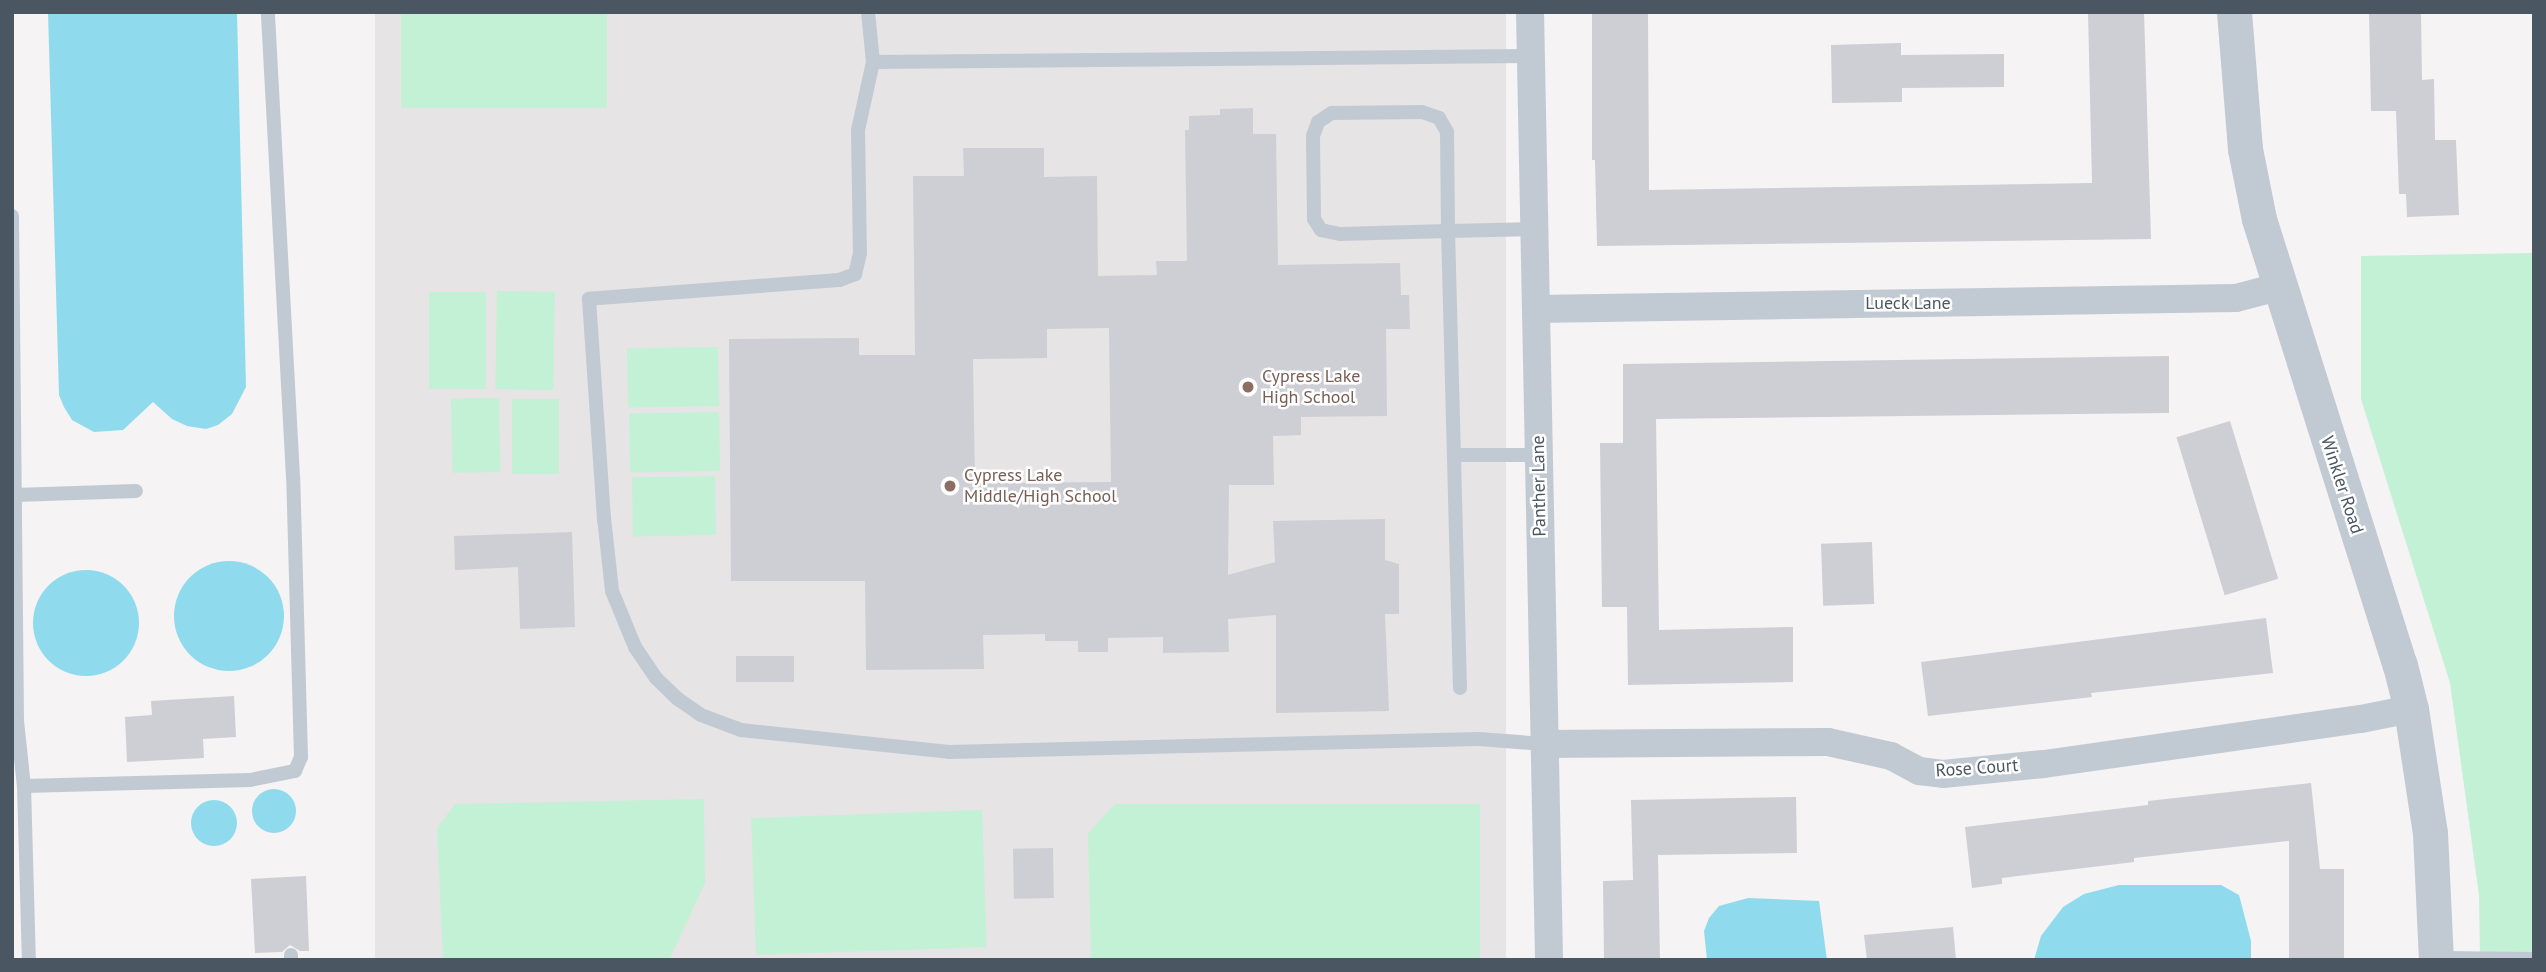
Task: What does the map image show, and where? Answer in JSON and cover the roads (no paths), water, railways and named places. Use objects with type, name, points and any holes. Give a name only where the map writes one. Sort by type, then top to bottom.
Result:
[{"type":"street","name":"Panther Lane","points":[[1530,12],[1549,960]]},
{"type":"street","name":"Winkler Road","points":[[2234,12],[2245,149],[2259,219],[2278,287],[2400,666],[2411,709],[2430,833],[2436,959]]},
{"type":"street","name":"Lueck Lane","points":[[1536,309],[2236,298],[2278,287]]},
{"type":"street","name":"Rose Court","points":[[1544,744],[1828,742],[1891,756],[1919,771],[1943,774],[2044,764],[2361,719],[2411,709]]},
{"type":"lane","points":[[24,786],[250,780],[295,771],[301,757],[293,477],[268,12]]},
{"type":"lane","points":[[868,12],[873,62],[858,130],[860,253],[855,274],[839,280],[589,299],[604,518],[612,592],[635,647],[656,678],[678,699],[701,715],[741,730],[949,751],[1479,739],[1544,744]]},
{"type":"lane","points":[[873,62],[1531,56]]},
{"type":"lane","points":[[1460,688],[1448,231],[1447,132],[1439,118],[1422,111],[1332,113],[1318,122],[1313,136],[1314,219],[1321,230],[1340,234],[1448,231],[1535,229]]},
{"type":"lane","points":[[12,216],[17,721],[24,786],[29,960]]},
{"type":"lane","points":[[1454,455],[1539,455]]},
{"type":"lane","points":[[15,495],[136,491]]},
{"type":"lane","points":[[2436,959],[2534,959]]},
{"type":"water","points":[[48,12],[237,12],[246,387],[232,414],[218,425],[206,429],[187,426],[172,419],[153,402],[123,430],[94,432],[72,420],[59,395]]},
{"type":"water","points":[[229,561],[250,565],[268,577],[280,595],[284,616],[280,637],[268,655],[250,667],[229,671],[208,667],[190,655],[178,637],[174,616],[178,595],[190,577],[208,565]]},
{"type":"water","points":[[86,570],[106,574],[123,586],[135,603],[139,623],[135,643],[123,660],[106,672],[86,676],[66,672],[49,660],[37,643],[33,623],[37,603],[49,586],[66,574]]},
{"type":"water","points":[[274,789],[290,795],[296,811],[290,827],[274,833],[258,827],[252,811],[258,795]]},
{"type":"water","points":[[214,800],[230,807],[237,823],[230,839],[214,846],[198,839],[191,823],[198,807]]},
{"type":"water","points":[[2119,885],[2221,885],[2239,895],[2251,941],[2251,960],[2034,960],[2041,936],[2063,907],[2084,894]]},
{"type":"water","points":[[1748,898],[1819,901],[1827,960],[1707,960],[1704,931],[1709,918],[1719,906]]},
{"type":"place","name":"Cypress Lake High School","points":[[1248,387]]},
{"type":"place","name":"Cypress Lake Middle/High School","points":[[950,486]]}]
